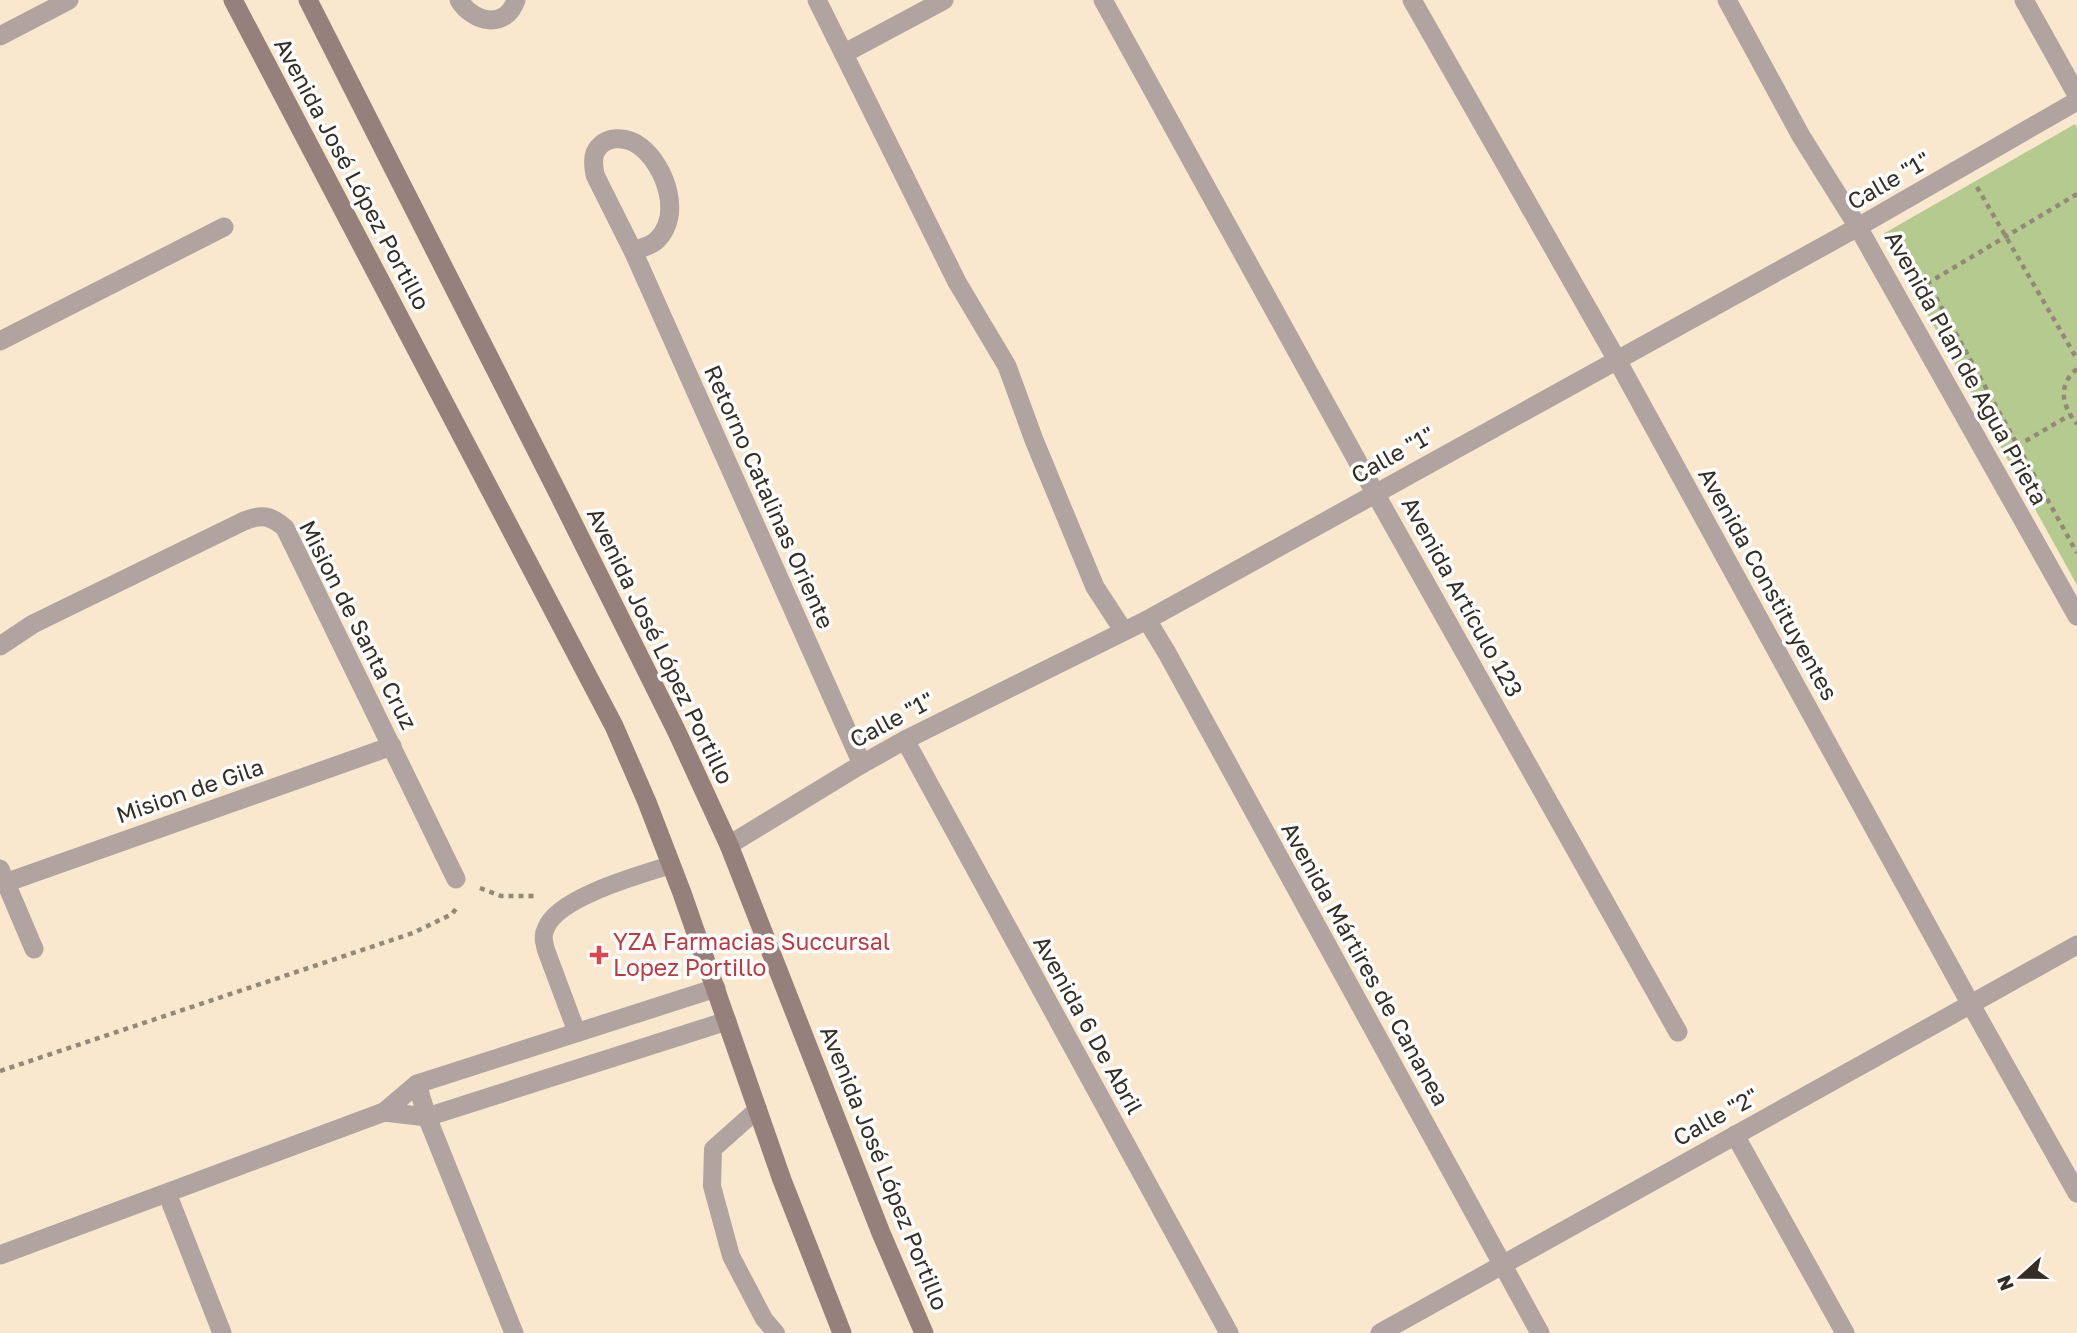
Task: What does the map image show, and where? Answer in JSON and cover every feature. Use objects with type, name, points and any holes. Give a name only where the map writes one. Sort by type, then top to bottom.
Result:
[{"type":"main road","name":"Avenida José López Portillo","points":[[233,0],[614,726],[671,865],[782,1180],[842,1333]]},
{"type":"main road","name":"Avenida José López Portillo","points":[[308,0],[676,730],[729,845],[881,1233],[924,1333]]},
{"type":"street","points":[[0,36],[69,0]]},
{"type":"street","points":[[459,0],[472,15],[483,20],[497,20],[509,13],[516,0]]},
{"type":"street","points":[[817,0],[957,282],[1007,366],[1034,440],[1095,587],[1123,630]]},
{"type":"street","points":[[845,53],[944,0]]},
{"type":"street","name":"Avenida Artículo 123","points":[[1103,0],[1678,1032]]},
{"type":"street","name":"Avenida Constituyentes","points":[[1412,0],[1617,360],[2077,1193]]},
{"type":"street","name":"Avenida Plan de Agua Prieta","points":[[1727,0],[1801,136],[1858,227],[2077,616]]},
{"type":"street","points":[[2024,0],[2077,95]]},
{"type":"street","name":"Calle \"1\"","points":[[729,845],[905,740],[1147,620],[1858,227],[2077,101]]},
{"type":"street","name":"Retorno Catalinas Oriente","points":[[633,251],[647,246],[662,233],[670,213],[669,194],[653,159],[641,146],[626,138],[612,138],[595,153],[595,175],[633,251],[862,764]]},
{"type":"street","points":[[0,341],[225,227]]},
{"type":"street","name":"Mision de Santa Cruz","points":[[0,646],[33,624],[256,516],[267,516],[276,520],[285,528],[456,879]]},
{"type":"street","name":"Avenida Mártires de Cananea","points":[[1147,620],[1540,1333]]},
{"type":"street","name":"Avenida 6 De Abril","points":[[905,740],[1229,1333]]},
{"type":"street","name":"Mision de Gila","points":[[3,876],[392,746]]},
{"type":"street","points":[[3,876],[34,949]]},
{"type":"street","name":"Calle \"2\"","points":[[1380,1333],[2077,945]]},
{"type":"street","points":[[0,1255],[384,1112],[417,1084],[716,988]]},
{"type":"street","points":[[384,1112],[427,1116],[727,1021]]},
{"type":"street","points":[[417,1084],[427,1116],[514,1333]]},
{"type":"street","points":[[1735,1135],[1845,1333]]},
{"type":"street","points":[[167,1193],[222,1333]]},
{"type":"lane","points":[[577,1033],[546,950],[543,939],[546,928],[556,913],[576,900],[671,865]]},
{"type":"lane","points":[[758,1109],[713,1149],[712,1186],[732,1256],[764,1319],[776,1333]]},
{"type":"path","points":[[1975,182],[2077,359]]},
{"type":"path","points":[[2077,194],[1928,283],[2077,553]]},
{"type":"path","points":[[2077,369],[2066,382],[2064,394],[2064,405],[2077,424]]},
{"type":"path","points":[[2011,450],[2070,415]]},
{"type":"path","points":[[0,1071],[413,933],[452,914]]},
{"type":"green space","points":[[2075,124],[2077,128],[2077,585],[1883,234]]},
{"type":"place","name":"YZA Farmacias Succursal Lopez Portillo","points":[[599,955]]}]
